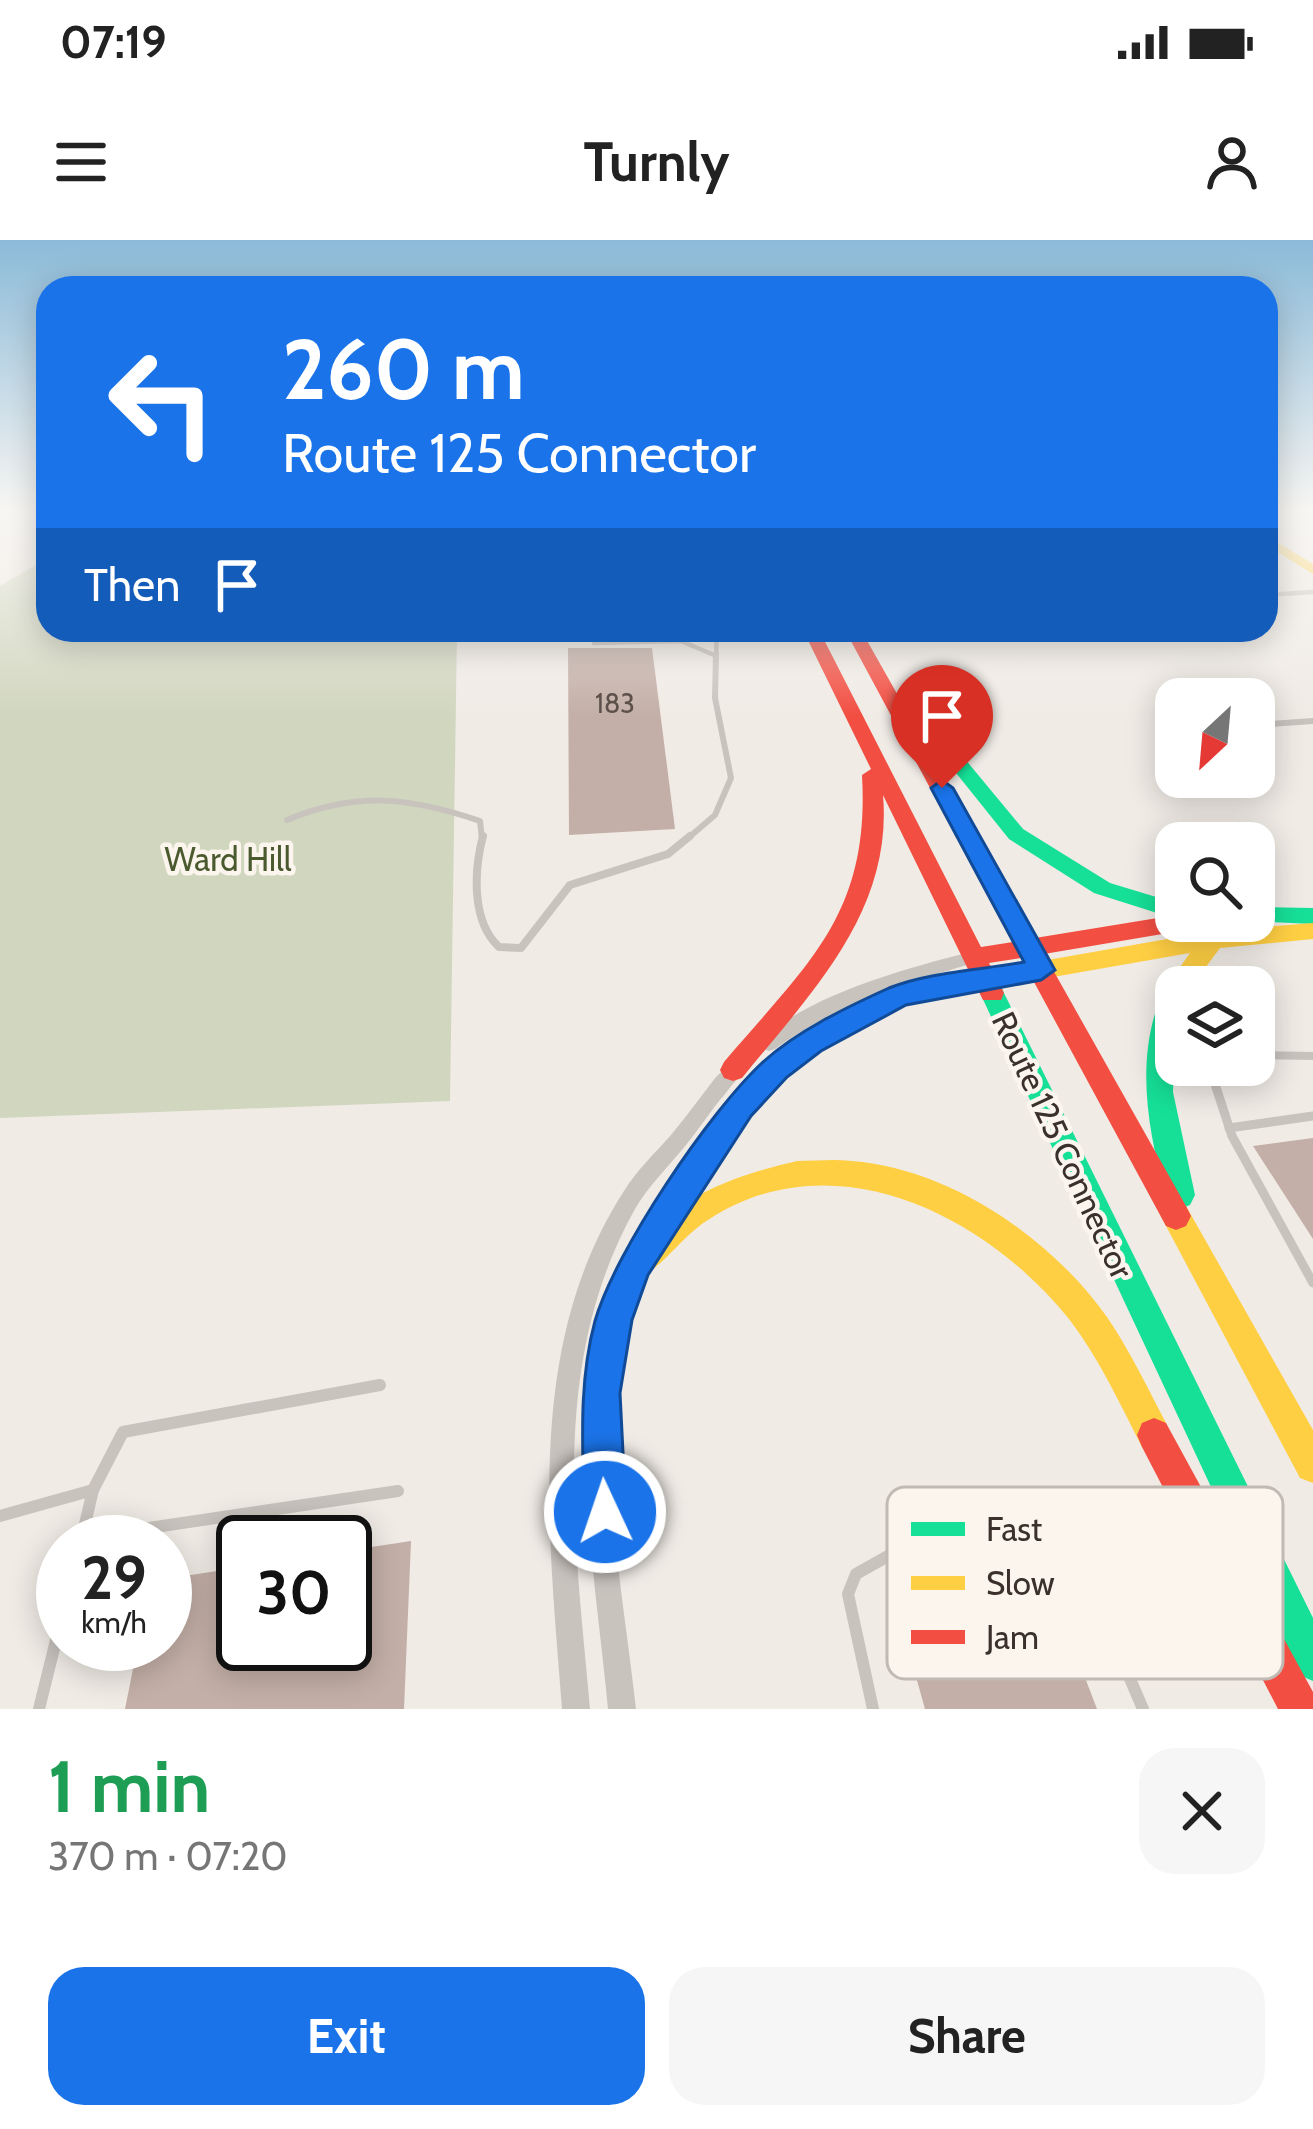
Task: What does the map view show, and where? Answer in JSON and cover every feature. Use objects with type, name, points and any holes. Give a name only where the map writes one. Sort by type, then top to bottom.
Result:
[{"type":"main road","name":"Route 125 Connector","points":[[817,642],[1230,1487]]},
{"type":"main road","name":"Route 125 Connector","points":[[860,642],[1313,1465]]},
{"type":"main road","points":[[872,664],[924,719],[1016,834],[1102,889],[1155,905]]},
{"type":"main road","points":[[733,1070],[855,909],[878,836],[869,751]]},
{"type":"main road","points":[[1275,915],[1313,916]]},
{"type":"main road","points":[[980,969],[1155,930]]},
{"type":"main road","points":[[1275,934],[1313,931]]},
{"type":"main road","points":[[1035,959],[1194,942]]},
{"type":"main road","points":[[1156,1086],[1154,1103],[1194,1248]]},
{"type":"main road","points":[[635,1265],[657,1236],[688,1210],[745,1182],[792,1173],[881,1175],[935,1192],[988,1225],[1059,1282],[1098,1330],[1185,1487]]},
{"type":"main road","name":"Route 125 Connector","points":[[1283,1598],[1313,1660]]},
{"type":"main road","points":[[1283,1676],[1300,1709]]},
{"type":"street","points":[[576,1709],[565,1556],[562,1439],[566,1362],[606,1242],[630,1198],[733,1070],[785,1031],[854,991],[899,974],[980,969]]},
{"type":"street","points":[[622,1709],[607,1545],[601,1393],[614,1320],[635,1265],[709,1150],[776,1069],[831,1030],[900,996],[980,969]]},
{"type":"lane","points":[[1278,594],[1313,592]]},
{"type":"lane","points":[[595,643],[638,642]]},
{"type":"lane","points":[[683,642],[714,655]]},
{"type":"lane","points":[[287,820],[322,803],[358,795],[421,802],[480,821],[483,834],[475,867],[484,934],[499,947],[521,947],[538,932],[570,885],[668,854],[715,815],[731,778],[715,698],[716,642]]},
{"type":"lane","points":[[1275,724],[1313,722]]},
{"type":"lane","points":[[1275,1055],[1313,1056]]},
{"type":"lane","points":[[1216,1086],[1229,1128],[1313,1283]]},
{"type":"lane","points":[[1229,1128],[1313,1116]]},
{"type":"lane","points":[[87,1515],[93,1490],[123,1432],[380,1385]]},
{"type":"lane","points":[[0,1516],[93,1490]]},
{"type":"lane","points":[[192,1523],[398,1491]]},
{"type":"lane","points":[[873,1709],[848,1594],[856,1574],[887,1557]]},
{"type":"lane","points":[[39,1709],[48,1671]]},
{"type":"lane","points":[[1130,1679],[1143,1709]]},
{"type":"green space","name":"Ward Hill","points":[[13,579],[36,579],[36,642],[457,642],[450,1101],[0,1118],[0,586]]},
{"type":"building","points":[[568,648],[652,648],[675,829],[569,835]]},
{"type":"building","points":[[1313,1138],[1313,1239],[1253,1146]]},
{"type":"building","points":[[411,1541],[404,1709],[125,1709],[133,1671],[192,1671],[192,1575],[216,1571],[216,1671],[372,1671],[372,1547]]},
{"type":"building","points":[[917,1679],[1086,1679],[1097,1709],[925,1709]]},
{"type":"traffic: fast","points":[[910,704],[1016,834],[1102,888],[1155,904]]},
{"type":"traffic: fast","points":[[1275,915],[1313,916]]},
{"type":"traffic: fast","points":[[992,993],[1229,1487]]},
{"type":"traffic: fast","points":[[1159,1086],[1180,1195]]},
{"type":"traffic: fast","points":[[1283,1599],[1313,1661]]},
{"type":"traffic: slow","points":[[985,980],[1227,938],[1313,931]]},
{"type":"traffic: slow","points":[[1194,966],[1212,942]]},
{"type":"traffic: slow","points":[[635,1265],[685,1218],[739,1188],[797,1174],[855,1174],[913,1187],[969,1213],[1022,1249],[1069,1295],[1106,1345],[1154,1435]]},
{"type":"traffic: slow","points":[[1176,1216],[1313,1465]]},
{"type":"traffic: jam","points":[[817,642],[992,993]]},
{"type":"traffic: jam","points":[[860,642],[1176,1216]]},
{"type":"traffic: jam","points":[[733,1070],[816,970],[857,902],[870,864],[875,822],[872,775]]},
{"type":"traffic: jam","points":[[975,957],[1155,927]]},
{"type":"traffic: jam","points":[[1154,1435],[1182,1487]]},
{"type":"traffic: jam","points":[[1283,1677],[1300,1709]]},
{"type":"route","points":[[605,1512],[601,1393],[614,1320],[635,1265],[740,1107],[776,1069],[811,1042],[900,996],[1041,970],[942,788]]}]
